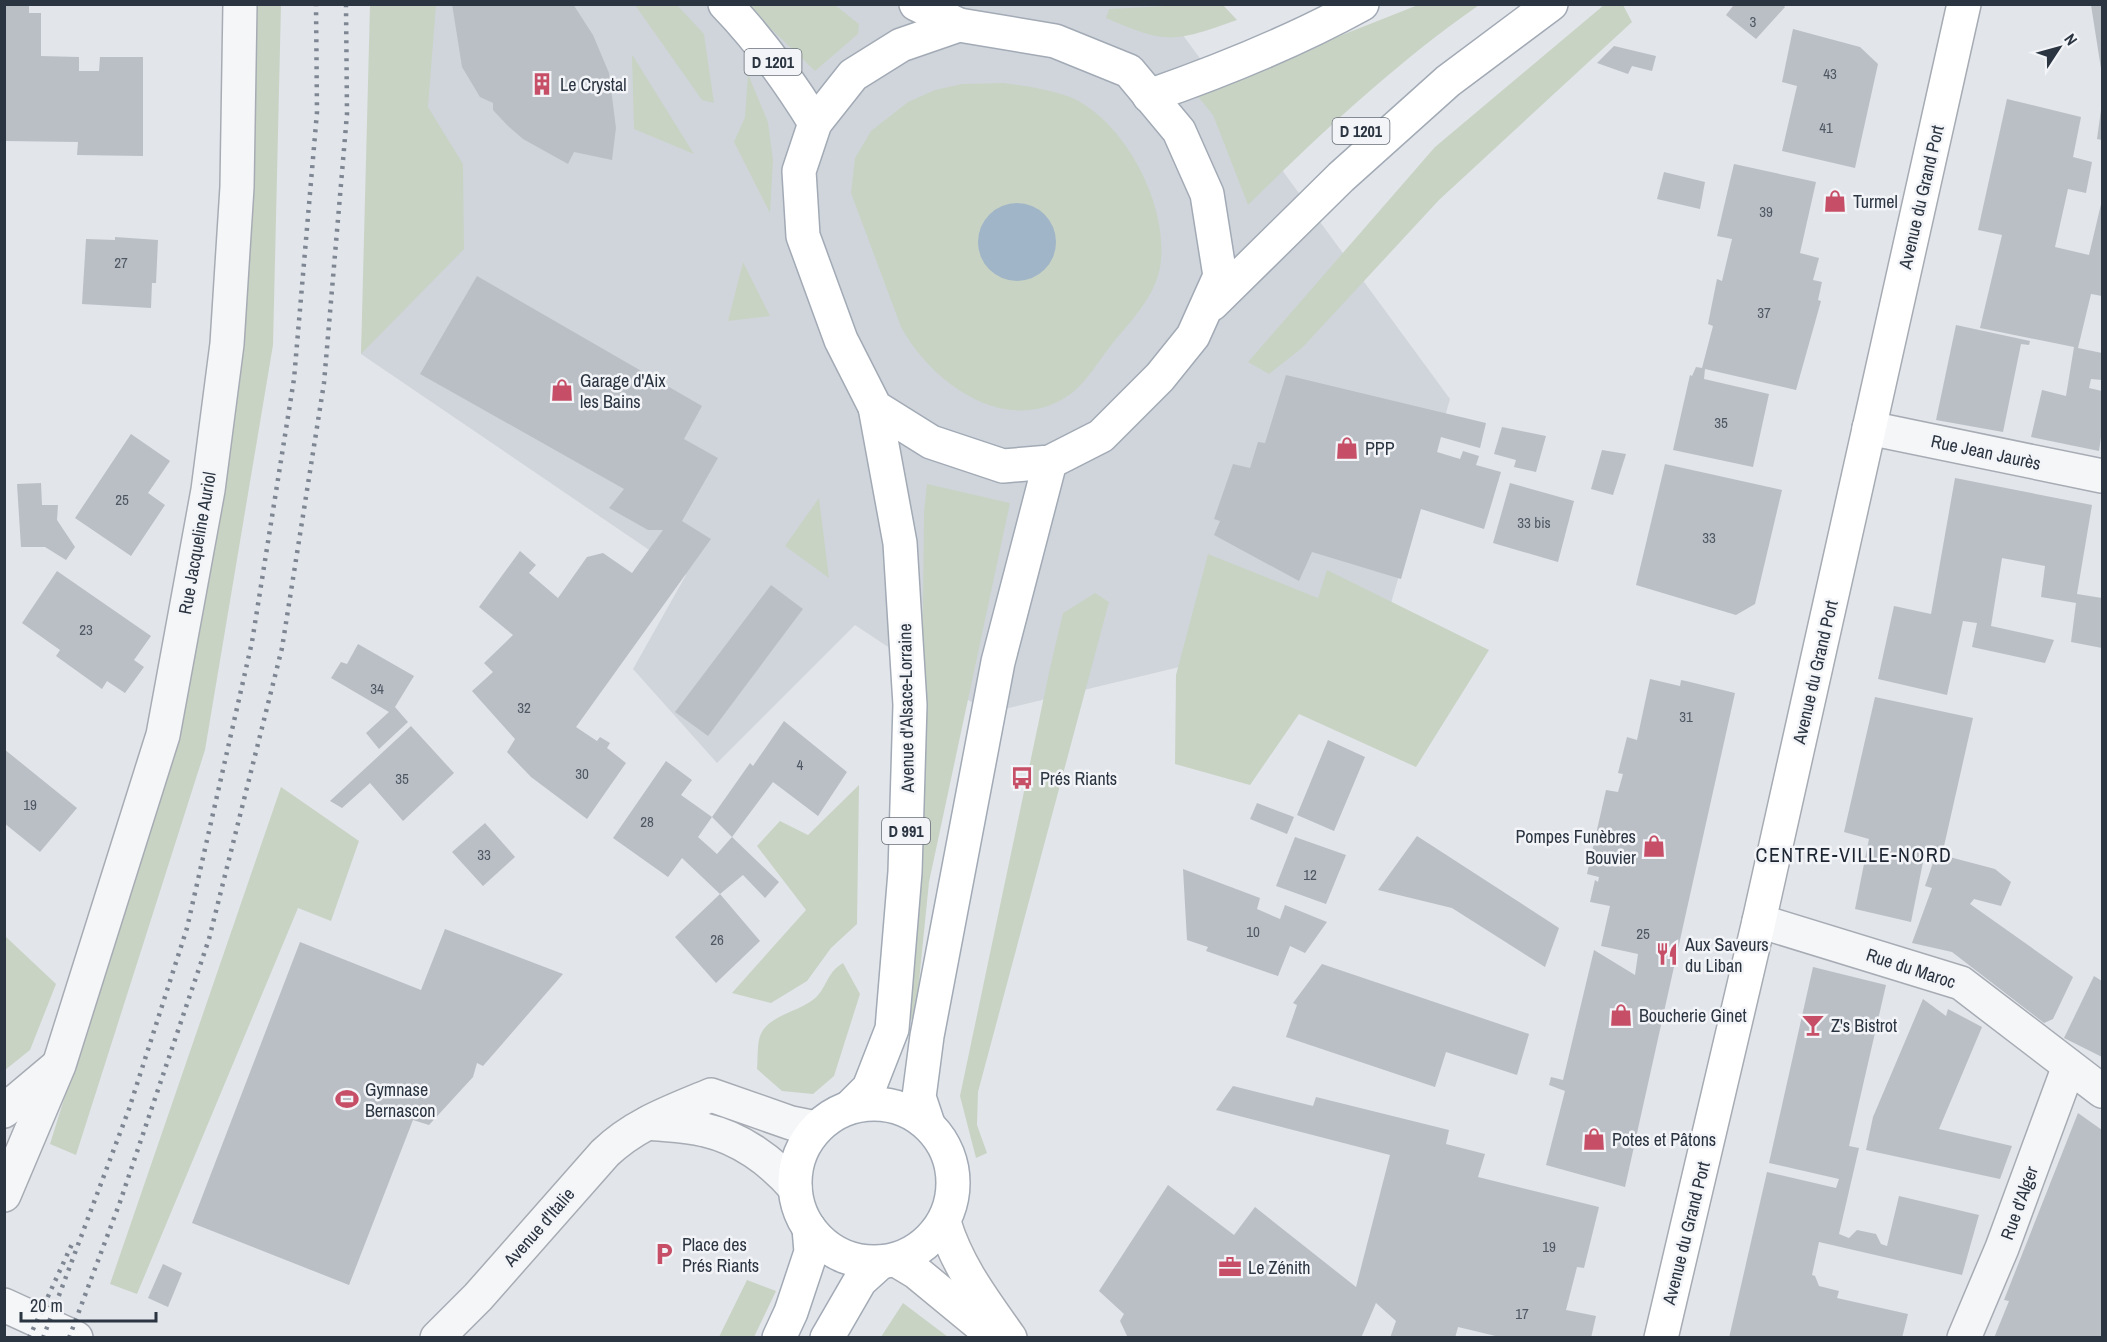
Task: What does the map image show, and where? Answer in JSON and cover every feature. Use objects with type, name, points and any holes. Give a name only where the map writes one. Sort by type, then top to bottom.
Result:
[{"type":"main road","name":"D 1201","points":[[725,4],[742,22],[794,89],[815,123]]},
{"type":"main road","points":[[917,5],[959,25],[1054,41],[1129,71],[1175,66],[1266,40],[1349,4]]},
{"type":"main road","points":[[1149,96],[1207,75],[1328,23],[1362,4]]},
{"type":"main road","name":"D 1201","points":[[1220,276],[1326,161],[1430,71],[1518,4]]},
{"type":"main road","points":[[1204,312],[1341,177],[1448,81],[1551,4]]},
{"type":"main road","name":"Avenue du Grand Port","points":[[1661,1338],[1759,921],[1964,4]]},
{"type":"main road","name":"Avenue d'Alsace-Lorraine","points":[[850,1107],[869,1088],[892,1029],[905,872],[910,705],[900,543],[875,407],[842,340],[803,236],[799,171],[815,123],[853,75],[901,45],[959,25]]},
{"type":"main road","points":[[875,407],[931,442],[1003,466],[1050,462],[1101,436],[1160,377],[1192,336],[1220,276],[1207,194],[1179,131],[1129,71]]},
{"type":"main road","points":[[928,1124],[919,1097],[927,1036],[998,662],[1050,462]]},
{"type":"main road","points":[[827,1338],[860,1281],[888,1261],[915,1252],[931,1239],[944,1222],[953,1198],[953,1171],[945,1146],[928,1124],[905,1109],[877,1103],[850,1107],[832,1115],[816,1128],[804,1145],[796,1166],[795,1188],[799,1209],[809,1228],[828,1248],[853,1259],[888,1261],[916,1272],[996,1338]]},
{"type":"main road","points":[[944,1222],[951,1247],[972,1285],[1010,1338]]},
{"type":"main road","points":[[779,1338],[791,1312],[811,1252],[809,1228]]},
{"type":"street","name":"Rue Jacqueline Auriol","points":[[4,1195],[59,1065],[163,735],[208,490],[227,344],[237,187],[240,4]]},
{"type":"street","name":"Rue Jean Jaurès","points":[[1869,428],[2103,476]]},
{"type":"street","name":"Rue du Maroc","points":[[1759,921],[1961,983],[2103,1091]]},
{"type":"street","points":[[4,1111],[59,1065]]},
{"type":"street","name":"Rue d'Alger","points":[[1964,1338],[2002,1248],[2069,1066]]},
{"type":"street","name":"Avenue d'Italie","points":[[437,1338],[478,1296],[604,1153],[621,1137],[646,1123],[711,1095],[790,1123],[816,1128]]},
{"type":"street","points":[[646,1123],[705,1130],[745,1146],[778,1169],[795,1188]]},
{"type":"street","points":[[4,1305],[76,1338]]},
{"type":"shaded area","points":[[1189,4],[1177,27],[1450,399],[1387,617],[988,713],[855,625],[717,763],[633,669],[686,575],[361,354],[380,5]]},
{"type":"green space","points":[[251,5],[281,5],[273,345],[205,750],[76,1155],[50,1144],[176,741]]},
{"type":"green space","points":[[370,5],[436,5],[428,107],[463,164],[464,249],[361,354]]},
{"type":"green space","points":[[635,5],[677,5],[704,34],[714,103],[702,100]]},
{"type":"green space","points":[[746,5],[835,5],[859,24],[858,34],[815,71]]},
{"type":"green space","points":[[1223,5],[1237,20],[1199,33],[1171,37],[1144,33],[1106,18],[1109,9]]},
{"type":"green space","points":[[1418,5],[1479,5],[1448,27],[1360,100],[1248,205],[1213,115],[1195,93]]},
{"type":"green space","points":[[1604,5],[1623,5],[1632,22],[1439,200],[1302,348],[1269,374],[1248,362],[1435,147]]},
{"type":"green space","points":[[633,56],[694,154],[634,129]]},
{"type":"green space","points":[[748,74],[768,122],[773,160],[770,213],[734,142],[745,117]]},
{"type":"green space","points":[[1004,83],[1046,90],[1070,97],[1091,109],[1110,126],[1127,147],[1152,197],[1159,223],[1162,249],[1156,282],[1146,301],[1083,382],[1072,393],[1048,406],[1023,411],[998,408],[974,399],[952,385],[932,368],[915,348],[901,327],[851,193],[855,158],[871,131],[908,102],[935,90],[962,84]]},
{"type":"green space","points":[[743,262],[770,316],[728,321]]},
{"type":"green space","points":[[927,484],[1010,503],[929,882],[915,1021],[907,1018],[920,877],[924,512]]},
{"type":"green space","points":[[819,498],[829,578],[785,546]]},
{"type":"green space","points":[[1208,554],[1318,598],[1327,570],[1489,650],[1416,767],[1299,714],[1250,785],[1175,764],[1176,675]]},
{"type":"green space","points":[[1095,593],[1109,602],[978,1092],[977,1125],[987,1153],[976,1158],[960,1096],[1050,668],[1063,613]]},
{"type":"green space","points":[[859,785],[857,924],[831,948],[807,981],[771,1003],[732,993],[806,910],[757,846],[780,821],[808,835]]},
{"type":"green space","points":[[281,787],[359,841],[331,921],[298,908],[137,1294],[110,1284]]},
{"type":"green space","points":[[5,936],[56,984],[30,1050],[5,1070]]},
{"type":"green space","points":[[843,963],[860,994],[834,1076],[813,1094],[782,1091],[757,1069],[760,1036],[764,1029],[776,1019],[814,999],[833,971]]},
{"type":"green space","points":[[747,1280],[776,1291],[754,1337],[719,1337]]},
{"type":"green space","points":[[903,1303],[948,1337],[881,1337]]},
{"type":"water","points":[[1017,203],[1032,206],[1044,215],[1053,227],[1056,242],[1053,257],[1044,269],[1032,278],[1017,281],[1002,278],[990,269],[981,257],[978,242],[981,227],[990,215],[1002,206]]},
{"type":"building","points":[[4,4],[29,4],[29,13],[41,13],[41,56],[79,57],[79,71],[99,71],[100,57],[143,57],[143,156],[77,155],[78,142],[4,141]]},
{"type":"building","name":"Le Crystal","points":[[452,4],[573,4],[593,35],[609,73],[616,128],[612,160],[574,152],[568,164],[523,139],[507,125],[493,110],[493,103],[480,97],[462,67]]},
{"type":"building","points":[[1731,4],[1783,4],[1785,7],[1756,39],[1726,15],[1733,6]]},
{"type":"building","points":[[2102,4],[2102,75],[2091,5]]},
{"type":"building","points":[[1793,29],[1860,47],[1878,64],[1855,168],[1782,151],[1797,86],[1782,82]]},
{"type":"building","points":[[1614,46],[1656,56],[1652,71],[1632,66],[1628,74],[1597,63]]},
{"type":"building","points":[[2007,99],[2081,117],[2073,157],[2092,162],[2086,193],[2068,189],[2055,247],[2089,255],[2102,200],[2102,296],[2091,294],[2078,348],[2102,353],[2102,380],[2091,379],[2089,388],[2102,391],[2102,430],[2099,451],[2031,437],[2042,390],[2066,396],[2074,347],[1980,328],[2002,235],[1978,230]]},
{"type":"building","points":[[2102,110],[2102,140],[2097,139]]},
{"type":"building","points":[[1734,164],[1816,182],[1800,253],[1819,258],[1813,280],[1822,282],[1818,300],[1821,301],[1796,390],[1705,369],[1704,379],[1769,394],[1753,467],[1673,450],[1690,375],[1692,376],[1696,367],[1702,368],[1713,326],[1708,324],[1717,279],[1722,281],[1732,239],[1717,236]]},
{"type":"building","points":[[1664,172],[1705,182],[1700,209],[1657,199]]},
{"type":"building","points":[[115,237],[158,240],[156,283],[152,283],[151,308],[82,304],[86,239],[115,240]]},
{"type":"building","points":[[477,276],[702,406],[684,439],[718,458],[682,521],[711,539],[576,727],[597,741],[600,737],[610,743],[607,748],[626,763],[587,819],[531,777],[507,752],[515,739],[472,691],[493,672],[484,663],[513,635],[479,607],[520,551],[536,565],[529,573],[558,598],[587,557],[603,553],[632,573],[663,530],[648,530],[609,508],[624,489],[420,374]]},
{"type":"building","points":[[1956,325],[2030,341],[2029,345],[2021,344],[2003,432],[1936,420]]},
{"type":"building","points":[[1286,375],[1486,423],[1480,448],[1441,437],[1437,452],[1460,459],[1463,451],[1479,456],[1476,465],[1501,472],[1484,529],[1421,509],[1401,579],[1312,552],[1299,581],[1214,535],[1220,521],[1214,519],[1233,464],[1250,468],[1258,442],[1265,443]]},
{"type":"building","points":[[1502,427],[1546,436],[1536,472],[1514,467],[1516,460],[1494,454]]},
{"type":"building","points":[[131,434],[170,461],[148,493],[165,505],[131,556],[75,518]]},
{"type":"building","points":[[1602,450],[1626,454],[1613,495],[1591,489]]},
{"type":"building","points":[[1665,464],[1782,490],[1755,604],[1736,615],[1636,585]]},
{"type":"building","points":[[1955,478],[2092,505],[2077,594],[2102,598],[2102,648],[2071,642],[2076,603],[2041,597],[2045,566],[2002,558],[1991,626],[2054,640],[2045,663],[1972,647],[1977,623],[1963,621],[1947,695],[1878,679],[1894,606],[1931,614]]},
{"type":"building","points":[[41,483],[42,505],[58,505],[57,520],[75,547],[66,560],[45,547],[21,547],[17,484]]},
{"type":"building","points":[[1510,483],[1574,501],[1558,562],[1493,543]]},
{"type":"building","points":[[57,571],[151,636],[134,660],[144,667],[125,693],[107,681],[102,689],[56,656],[60,650],[22,623]]},
{"type":"building","points":[[771,585],[803,609],[708,736],[675,712]]},
{"type":"building","points":[[358,644],[414,676],[395,707],[408,722],[379,749],[366,733],[389,712],[331,678],[341,662],[347,664]]},
{"type":"building","points":[[1650,679],[1680,686],[1681,680],[1735,693],[1625,1187],[1546,1165],[1565,1091],[1549,1085],[1551,1077],[1563,1080],[1594,950],[1635,975],[1638,954],[1601,946],[1610,906],[1590,902],[1595,880],[1598,882],[1599,877],[1587,874],[1606,790],[1618,792],[1623,774],[1618,773],[1627,737],[1637,740]]},
{"type":"building","points":[[1875,697],[1973,718],[1942,855],[1995,869],[2011,882],[2001,906],[1974,899],[1970,904],[2073,977],[2053,1019],[2044,1023],[1952,952],[1912,943],[1932,888],[1925,886],[1936,854],[1925,852],[1911,922],[1855,909],[1869,839],[1844,832]]},
{"type":"building","points":[[784,721],[847,772],[818,816],[773,782],[732,837],[712,817],[750,763],[753,766]]},
{"type":"building","points":[[411,726],[454,773],[403,821],[370,783],[342,808],[330,801]]},
{"type":"building","points":[[1328,740],[1365,757],[1334,831],[1297,815]]},
{"type":"building","points":[[4,749],[77,808],[40,852],[4,823]]},
{"type":"building","points":[[666,761],[692,780],[681,795],[712,817],[698,837],[717,854],[732,837],[779,882],[765,898],[743,875],[720,894],[682,858],[668,877],[613,838]]},
{"type":"building","points":[[1257,803],[1294,817],[1287,834],[1250,819]]},
{"type":"building","points":[[485,823],[515,857],[483,886],[452,852]]},
{"type":"building","points":[[1417,836],[1559,928],[1545,967],[1452,908],[1378,890]]},
{"type":"building","points":[[1295,837],[1346,855],[1326,904],[1276,886]]},
{"type":"building","points":[[1183,869],[1260,898],[1257,909],[1280,919],[1285,905],[1327,922],[1305,953],[1290,946],[1278,976],[1206,951],[1208,947],[1187,940]]},
{"type":"building","points":[[720,894],[760,941],[716,983],[675,937]]},
{"type":"building","name":"Gymnase Bernascon","points":[[445,929],[563,974],[483,1066],[477,1063],[473,1077],[429,1125],[413,1120],[349,1285],[192,1223],[300,942],[421,990]]},
{"type":"building","points":[[1322,964],[1529,1034],[1517,1075],[1446,1052],[1435,1087],[1286,1037],[1297,1005],[1293,1003]]},
{"type":"building","points":[[1813,967],[1886,985],[1849,1146],[1859,1148],[1839,1234],[1849,1238],[1857,1230],[1876,1234],[1881,1244],[1887,1246],[1899,1196],[1979,1215],[1962,1275],[1819,1242],[1812,1275],[1815,1276],[1819,1286],[1839,1291],[1837,1298],[1908,1314],[1902,1338],[1729,1338],[1767,1172],[1836,1188],[1839,1179],[1769,1163]]},
{"type":"building","points":[[2094,976],[2102,981],[2102,1057],[2064,1038]]},
{"type":"building","points":[[1923,999],[1946,1016],[1948,1009],[1982,1027],[1939,1129],[2012,1146],[2000,1179],[1866,1150],[1873,1117]]},
{"type":"building","points":[[1233,1086],[1313,1106],[1316,1097],[1449,1130],[1446,1144],[1485,1154],[1478,1177],[1599,1207],[1584,1268],[1577,1267],[1566,1310],[1596,1316],[1591,1338],[1504,1338],[1458,1327],[1455,1338],[1390,1338],[1396,1321],[1376,1303],[1361,1338],[1128,1338],[1120,1321],[1124,1314],[1099,1291],[1168,1185],[1234,1235],[1255,1207],[1356,1287],[1390,1155],[1216,1110]]},
{"type":"building","points":[[2078,1113],[2102,1130],[2102,1333],[2100,1338],[1994,1338],[2009,1301],[2004,1300]]},
{"type":"building","points":[[163,1264],[182,1273],[168,1307],[148,1298]]},
{"type":"railway","points":[[43,1338],[129,1109],[187,928],[252,642],[294,379],[317,112],[316,4]]},
{"type":"railway","points":[[69,1338],[120,1202],[209,939],[282,648],[324,383],[347,114],[346,4]]},
{"type":"railway","points":[[29,1338],[72,1244]]},
{"type":"place","name":"Le Crystal","points":[[542,84]]},
{"type":"place","name":"Turmel","points":[[1835,201]]},
{"type":"place","name":"Garage d'Aix les Bains","points":[[562,390]]},
{"type":"place","name":"PPP","points":[[1347,448]]},
{"type":"place","name":"Prés Riants","points":[[1022,778]]},
{"type":"place","name":"Pompes Funèbres Bouvier","points":[[1654,846]]},
{"type":"place","name":"Aux Saveurs du Liban","points":[[1667,954]]},
{"type":"place","name":"Boucherie Ginet","points":[[1621,1015]]},
{"type":"place","name":"Z's Bistrot","points":[[1813,1025]]},
{"type":"place","name":"Gymnase Bernascon","points":[[347,1099]]},
{"type":"place","name":"Potes et Pâtons","points":[[1594,1139]]},
{"type":"place","name":"Place des Prés Riants","points":[[664,1254]]},
{"type":"place","name":"Le Zénith","points":[[1230,1267]]},
{"type":"district","name":"CENTRE-VILLE-NORD","points":[[1854,854]]}]
